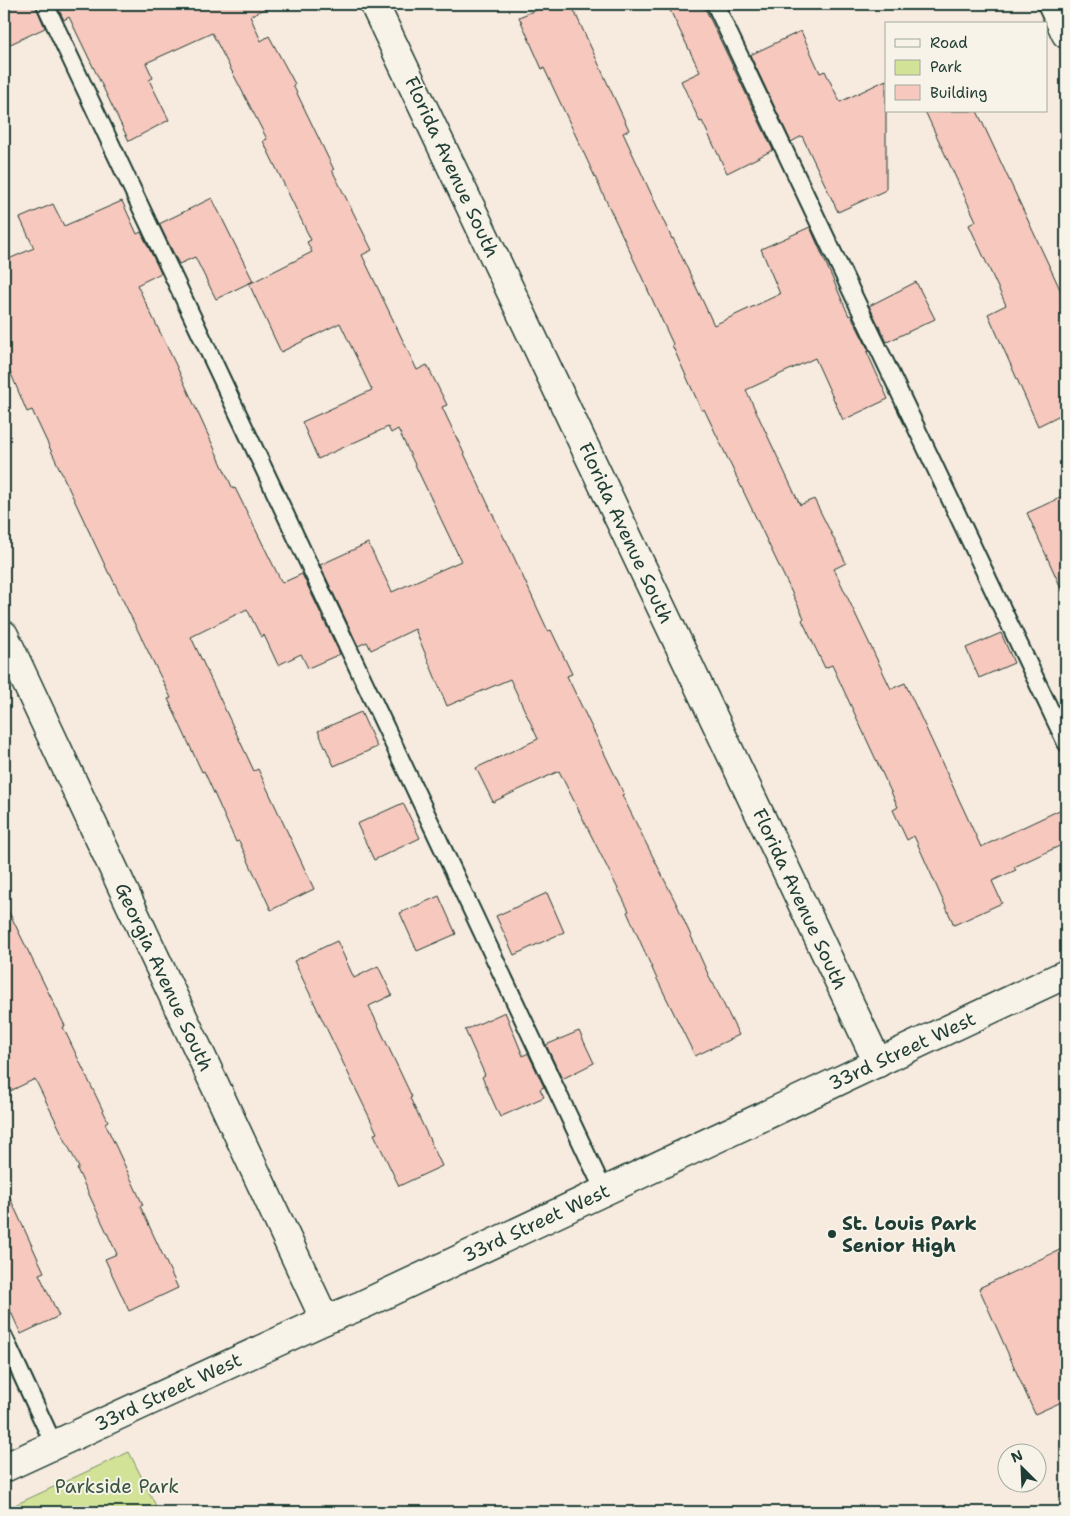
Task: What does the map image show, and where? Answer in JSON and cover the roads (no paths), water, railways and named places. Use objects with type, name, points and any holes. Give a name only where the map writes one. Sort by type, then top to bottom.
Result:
[{"type":"street","name":"Florida Avenue South","points":[[374,4],[878,1063]]},
{"type":"street","points":[[1052,4],[1066,34]]},
{"type":"street","name":"Georgia Avenue South","points":[[4,635],[325,1320]]},
{"type":"street","name":"33rd Street West","points":[[4,1468],[325,1320],[362,1305],[1066,974]]},
{"type":"lane","points":[[44,4],[604,1191]]},
{"type":"lane","points":[[715,4],[1066,743]]},
{"type":"lane","points":[[4,1337],[54,1444]]},
{"type":"place","name":"St. Louis Park Senior High","points":[[832,1234]]},
{"type":"park label","name":"Parkside Park","points":[[117,1486]]}]
